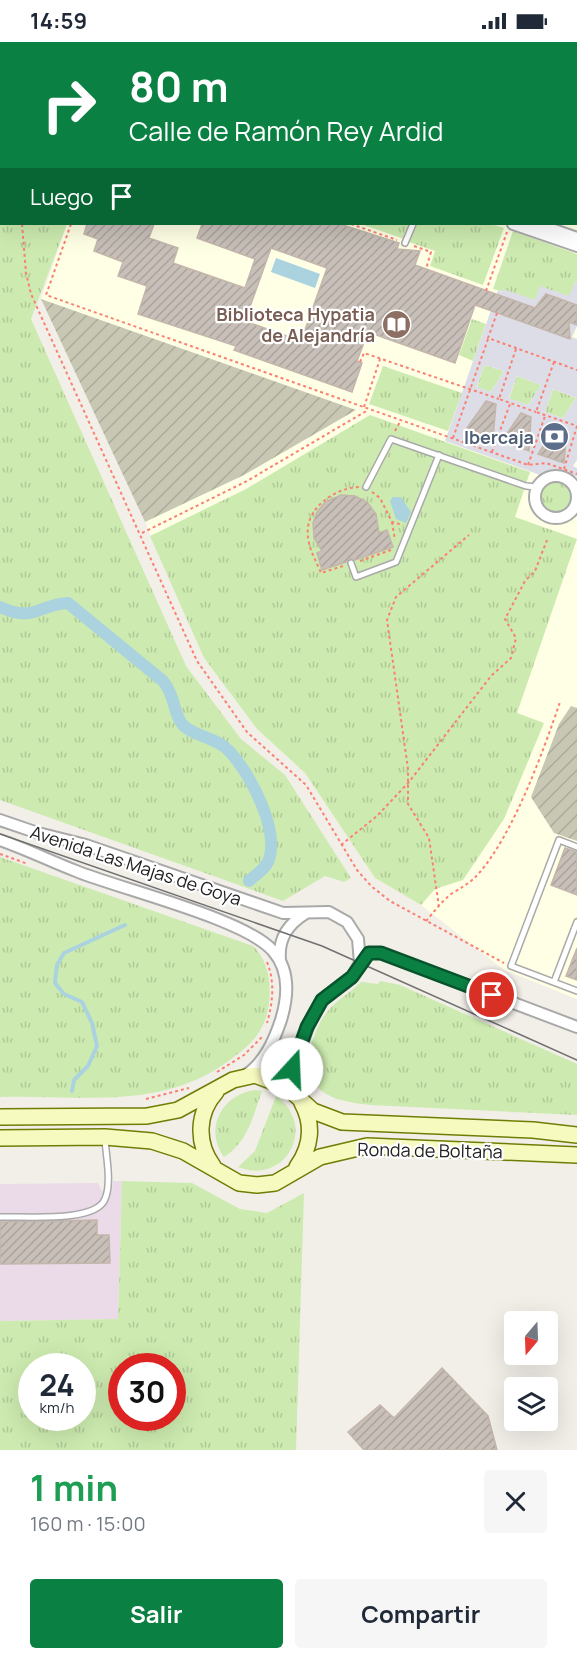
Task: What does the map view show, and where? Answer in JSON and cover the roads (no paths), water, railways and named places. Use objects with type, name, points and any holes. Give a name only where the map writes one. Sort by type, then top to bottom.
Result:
[{"type":"main road","name":"Ronda de Boltaña","points":[[241,1077],[263,1077],[276,1081],[319,1114],[352,1124],[533,1130],[577,1135]]},
{"type":"main road","points":[[0,1117],[147,1116],[178,1110],[214,1083],[241,1077]]},
{"type":"main road","points":[[214,1083],[201,1128],[205,1153],[222,1174]]},
{"type":"main road","points":[[290,1174],[302,1160],[309,1144],[309,1117],[298,1097]]},
{"type":"main road","name":"Ronda de Boltaña","points":[[0,1138],[140,1139],[172,1147],[196,1157],[239,1183],[257,1185],[275,1183],[320,1157],[367,1146],[577,1155]]},
{"type":"street","points":[[540,225],[577,238]]},
{"type":"street","points":[[511,226],[577,246]]},
{"type":"street","points":[[547,477],[567,479],[577,495],[570,513],[556,518],[542,514],[535,501],[536,487],[547,477]]},
{"type":"street","name":"Avenida Las Majas de Goya","points":[[0,820],[38,833],[86,845],[278,912],[329,912],[347,922],[358,939],[360,963]]},
{"type":"street","name":"Avenida Las Majas de Goya","points":[[0,840],[76,871],[247,931],[269,946],[275,960]]},
{"type":"street","points":[[241,1077],[253,1069],[260,1054],[274,1039],[286,997],[285,976],[275,960],[285,932],[291,923],[306,913]]},
{"type":"street","points":[[298,1097],[291,1080],[292,1069],[310,1018],[322,1000],[352,977],[369,953],[381,953],[577,1027]]},
{"type":"lane","points":[[405,243],[413,225]]},
{"type":"lane","points":[[366,487],[391,439],[536,487]]},
{"type":"lane","points":[[351,563],[356,577],[396,562],[439,455]]},
{"type":"lane","points":[[577,847],[559,840],[511,966],[577,991]]},
{"type":"lane","points":[[554,982],[577,922]]},
{"type":"lane","points":[[0,1217],[81,1215],[98,1209],[104,1202],[107,1191],[105,1137]]},
{"type":"water","points":[[276,258],[320,274],[315,288],[271,272]]},
{"type":"water","points":[[393,497],[401,497],[411,512],[406,523],[396,519],[390,501]]},
{"type":"waterway","points":[[0,607],[11,612],[28,613],[68,603],[163,681],[170,693],[180,722],[184,726],[228,750],[254,787],[267,819],[270,835],[271,849],[268,862],[249,881]]},
{"type":"waterway","points":[[72,1091],[74,1080],[88,1066],[97,1046],[92,1023],[82,1002],[64,994],[55,983],[57,965],[64,953],[125,925]]},
{"type":"tram line","points":[[0,834],[322,946],[577,1060]]},
{"type":"place","name":"Biblioteca Hypatia de Alejandría","points":[[396,324]]},
{"type":"place","name":"Ibercaja","points":[[555,437]]}]
